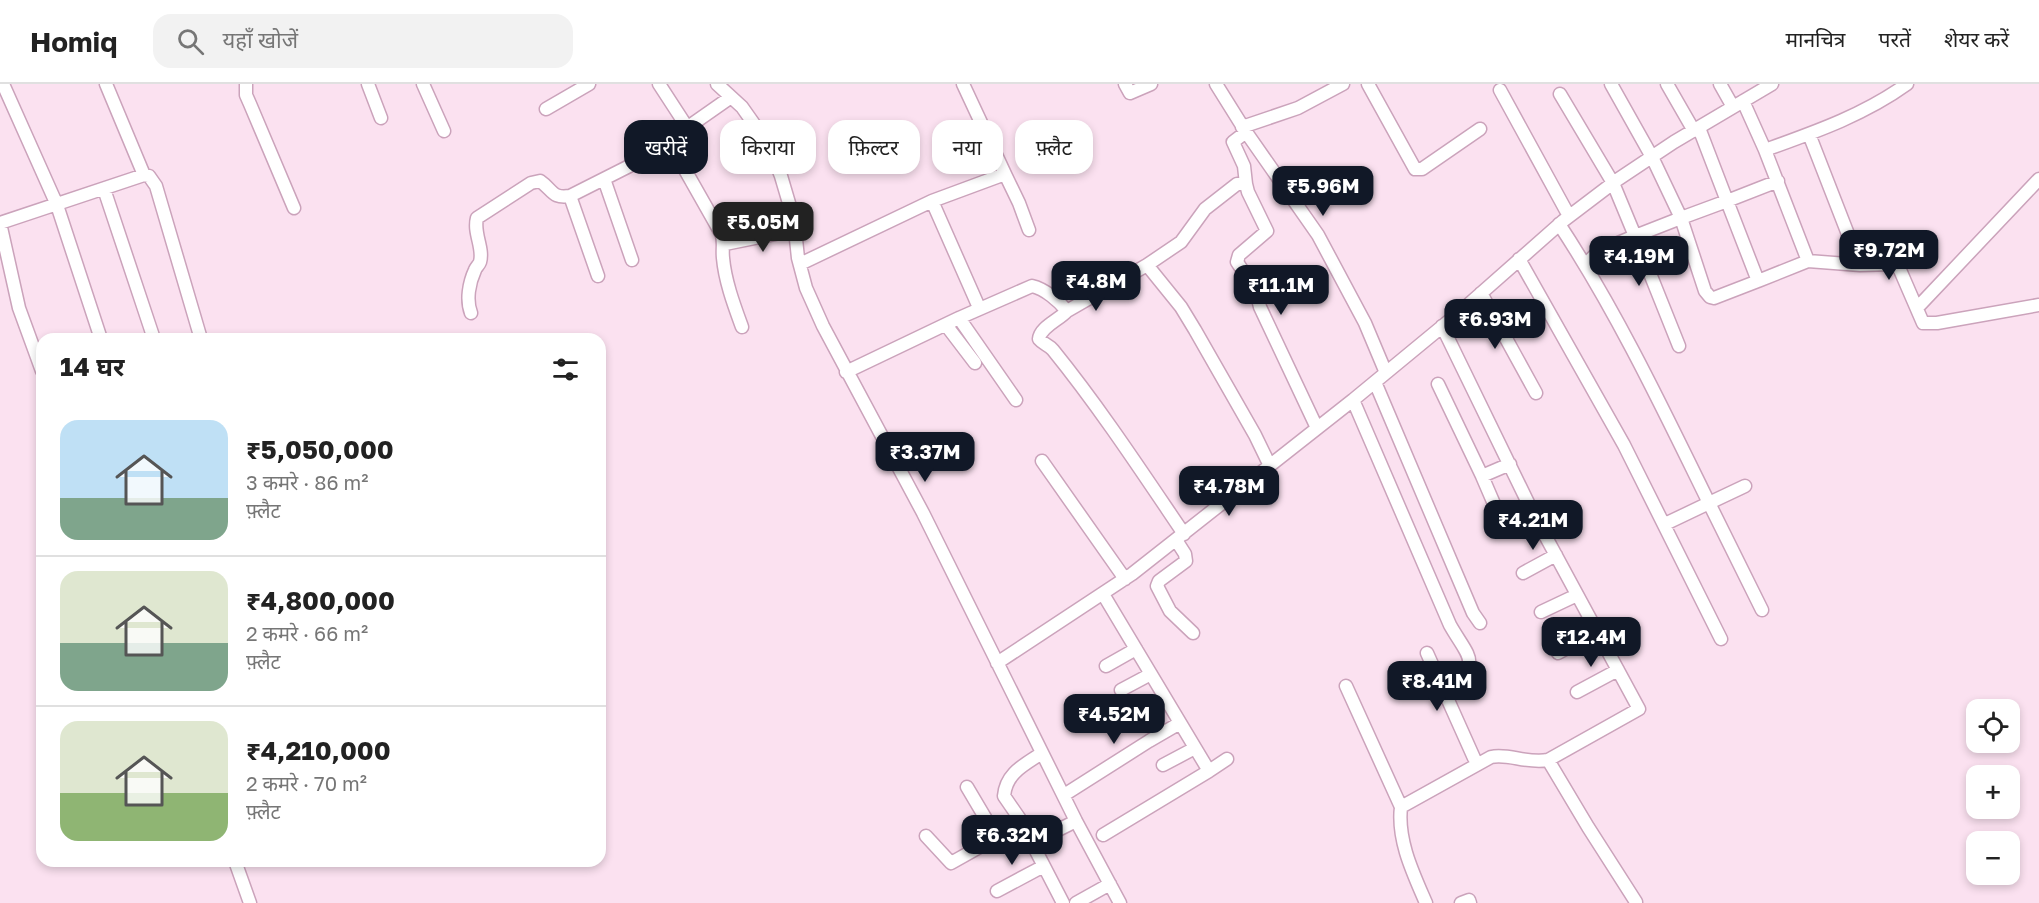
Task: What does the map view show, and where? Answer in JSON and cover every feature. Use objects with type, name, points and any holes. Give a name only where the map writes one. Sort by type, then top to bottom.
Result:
[{"type":"street","points":[[3,84],[57,205],[99,333]]},
{"type":"street","points":[[106,84],[144,175]]},
{"type":"street","points":[[246,84],[246,95],[294,208]]},
{"type":"street","points":[[368,84],[381,118]]},
{"type":"street","points":[[423,84],[444,131]]},
{"type":"street","points":[[546,110],[589,84]]},
{"type":"street","points":[[659,84],[682,120]]},
{"type":"street","points":[[717,84],[752,119],[768,144],[781,176],[795,230],[806,288],[846,372],[908,484],[1076,821],[1120,903]]},
{"type":"street","points":[[963,84],[1019,203],[1029,230]]},
{"type":"street","points":[[1125,84],[1130,93],[1148,85]]},
{"type":"street","points":[[1216,84],[1323,245],[1365,323],[1386,373]]},
{"type":"street","points":[[1317,428],[1260,307],[1256,291],[1237,262],[1239,255],[1267,231],[1248,192],[1244,166],[1233,142],[1244,129],[1298,108],[1342,84]]},
{"type":"street","points":[[1368,84],[1415,169],[1422,169],[1480,129]]},
{"type":"street","points":[[1611,84],[1652,157],[1681,219],[1707,295],[1714,298],[1808,261],[1860,265],[1894,264],[1900,270],[1923,323],[1937,323],[2039,305]]},
{"type":"street","points":[[1666,84],[1697,129],[1758,281]]},
{"type":"street","points":[[1720,84],[1738,104],[1766,150],[1808,261]]},
{"type":"street","points":[[997,663],[1125,579],[1180,537],[1353,400],[1564,220],[1613,183],[1772,84]]},
{"type":"street","points":[[1766,150],[1865,110],[1907,84]]},
{"type":"street","points":[[1500,90],[1585,265],[1666,415],[1762,610]]},
{"type":"street","points":[[1560,94],[1613,183],[1678,346]]},
{"type":"street","points":[[697,120],[731,97]]},
{"type":"street","points":[[1809,134],[1860,265]]},
{"type":"street","points":[[471,313],[467,304],[469,292],[474,272],[480,261],[475,226],[477,218],[531,183],[540,181],[560,198],[570,196],[624,169]]},
{"type":"street","points":[[688,174],[722,235],[725,244],[723,256],[732,298],[742,327]]},
{"type":"street","points":[[800,264],[932,201],[1005,174]]},
{"type":"street","points":[[36,355],[19,308],[3,246],[0,223],[144,175],[149,176],[156,186],[199,333]]},
{"type":"street","points":[[604,179],[632,260]]},
{"type":"street","points":[[1917,308],[2039,179]]},
{"type":"street","points":[[1585,265],[1599,251],[1778,182]]},
{"type":"street","points":[[1193,633],[1170,611],[1157,586],[1159,581],[1186,561],[1180,537],[1071,374],[1051,348],[1039,339],[1041,332],[1067,311],[1181,242],[1205,209],[1237,184],[1246,184]]},
{"type":"street","points":[[104,189],[152,333]]},
{"type":"street","points":[[570,196],[598,276]]},
{"type":"street","points":[[932,201],[977,303]]},
{"type":"street","points":[[725,244],[741,243],[795,230]]},
{"type":"street","points":[[1519,259],[1595,393],[1665,524],[1721,639]]},
{"type":"street","points":[[1146,265],[1181,307],[1255,435],[1270,466]]},
{"type":"street","points":[[846,372],[1032,286],[1038,287],[1067,311]]},
{"type":"street","points":[[1481,293],[1536,393]]},
{"type":"street","points":[[959,318],[1016,400]]},
{"type":"street","points":[[946,325],[975,363]]},
{"type":"street","points":[[1401,807],[1500,755],[1525,761],[1548,760],[1639,709],[1533,513],[1442,326]]},
{"type":"street","points":[[1375,382],[1473,613],[1480,623]]},
{"type":"street","points":[[1438,384],[1504,527],[1533,513]]},
{"type":"street","points":[[1353,400],[1450,625],[1469,654],[1468,667],[1464,673],[1441,685]]},
{"type":"street","points":[[1042,461],[1125,579]]},
{"type":"street","points":[[1482,476],[1510,464]]},
{"type":"street","points":[[1665,524],[1744,486]]},
{"type":"street","points":[[1523,573],[1556,555]]},
{"type":"street","points":[[1103,594],[1209,771]]},
{"type":"street","points":[[1541,612],[1577,595]]},
{"type":"street","points":[[1558,653],[1597,632]]},
{"type":"street","points":[[1106,666],[1136,649]]},
{"type":"street","points":[[1427,653],[1474,758]]},
{"type":"street","points":[[1577,692],[1618,670]]},
{"type":"street","points":[[1121,690],[1151,674]]},
{"type":"street","points":[[1346,686],[1401,807],[1402,837],[1426,903]]},
{"type":"street","points":[[1135,716],[1165,698]]},
{"type":"street","points":[[1064,795],[1180,723]]},
{"type":"street","points":[[1163,765],[1195,748]]},
{"type":"street","points":[[1042,753],[1012,773],[1004,796],[1026,828],[1042,867],[1063,903]]},
{"type":"street","points":[[1103,836],[1227,759]]},
{"type":"street","points":[[1548,760],[1604,854],[1636,902]]},
{"type":"street","points":[[967,787],[996,836]]},
{"type":"street","points":[[1032,843],[1076,821]]},
{"type":"street","points":[[926,836],[951,863],[1015,827],[1026,828]]},
{"type":"street","points":[[237,867],[250,903]]},
{"type":"street","points":[[997,891],[1042,867]]},
{"type":"street","points":[[1076,903],[1110,884]]},
{"type":"street","points":[[1461,903],[1469,900],[1470,903]]}]
